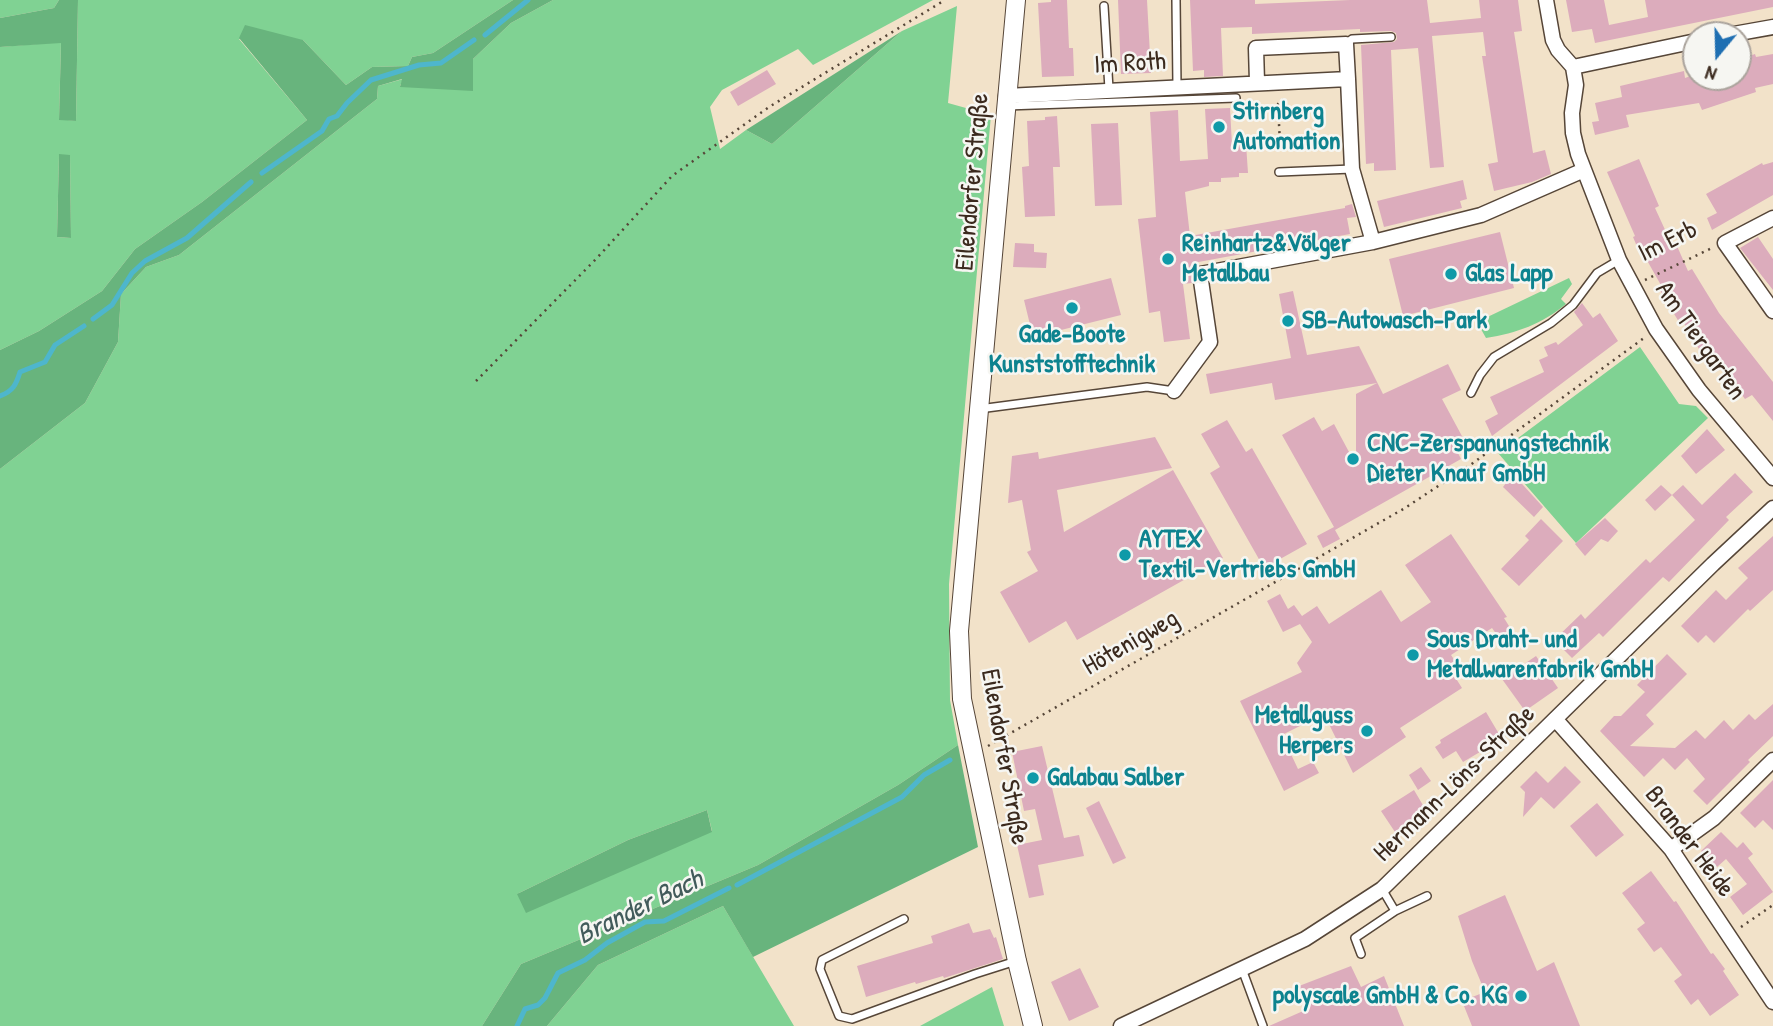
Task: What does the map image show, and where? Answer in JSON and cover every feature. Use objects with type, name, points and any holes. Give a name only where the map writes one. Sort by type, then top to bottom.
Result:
[{"type":"street","name":"Eilendorfer Straße","points":[[1016,0],[959,631],[962,699],[1033,1026]]},
{"type":"street","points":[[1546,0],[1553,40],[1573,67],[1682,44]]},
{"type":"street","points":[[1752,31],[1773,27]]},
{"type":"street","points":[[1257,82],[1256,48],[1346,44],[1352,169],[1373,242]]},
{"type":"street","name":"Am Tiergarten","points":[[1573,67],[1576,85],[1572,113],[1573,133],[1584,170],[1619,260],[1656,329],[1699,390],[1773,478]]},
{"type":"street","name":"Im Roth","points":[[1006,101],[1110,89],[1348,79]]},
{"type":"street","points":[[1174,391],[1210,342],[1200,274],[1373,242],[1481,215],[1584,170]]},
{"type":"street","name":"Im Erb","points":[[1773,218],[1724,243],[1773,312]]},
{"type":"street","name":"Hermann-Löns-Straße","points":[[1121,1026],[1149,1020],[1305,939],[1382,889],[1773,508]]},
{"type":"street","name":"Brander Heide","points":[[1556,720],[1671,849],[1773,1002]]},
{"type":"street","points":[[1671,849],[1713,818],[1773,760]]},
{"type":"lane","points":[[1177,0],[1177,86]]},
{"type":"lane","points":[[1104,6],[1110,89]]},
{"type":"lane","points":[[1346,44],[1352,39],[1391,37]]},
{"type":"lane","points":[[1006,101],[1236,98]]},
{"type":"lane","points":[[1279,172],[1352,169]]},
{"type":"lane","points":[[1471,393],[1493,357],[1551,323],[1573,306],[1597,273],[1619,260]]},
{"type":"lane","points":[[979,410],[1147,387],[1174,391]]},
{"type":"lane","points":[[1382,889],[1395,911]]},
{"type":"lane","points":[[1361,954],[1355,938],[1395,911],[1427,896]]},
{"type":"lane","points":[[904,919],[822,960],[820,969],[839,1016],[852,1019],[1017,961]]},
{"type":"lane","points":[[1242,970],[1263,1026]]},
{"type":"path","points":[[476,381],[597,258],[672,176],[769,107],[945,0]]},
{"type":"path","points":[[1283,81],[1284,99],[1278,104],[1280,144],[1351,142]]},
{"type":"path","name":"Im Erb","points":[[1633,287],[1724,243]]},
{"type":"path","name":"Hötenigweg","points":[[973,754],[1405,508],[1474,463],[1656,329]]},
{"type":"path","points":[[1728,935],[1773,905]]},
{"type":"green space","points":[[0,0],[59,0],[54,8],[0,18]]},
{"type":"green space","points":[[59,0],[78,0],[76,121],[59,120],[61,43],[0,47],[0,18],[54,8]]},
{"type":"green space","points":[[78,0],[513,0],[433,53],[412,57],[408,66],[372,67],[346,85],[303,40],[239,39],[307,120],[202,202],[135,249],[102,291],[39,331],[0,350],[0,47],[61,42],[59,119],[76,121]],"holes":[[[59,155],[70,155],[71,238],[57,237]]]},
{"type":"green space","points":[[513,0],[553,0],[511,23],[473,59],[473,91],[400,87],[402,79],[378,86],[377,99],[179,255],[146,267],[121,294],[118,342],[85,403],[0,469],[0,350],[39,331],[102,291],[135,249],[202,202],[307,120],[239,38],[245,25],[303,40],[346,85],[372,67],[408,66],[412,57],[433,53]]},
{"type":"green space","points":[[553,0],[933,0],[813,65],[798,49],[722,90],[710,107],[720,149],[746,130],[772,144],[902,31],[957,6],[948,103],[991,115],[949,584],[950,700],[958,745],[898,785],[758,865],[521,964],[482,1026],[0,1026],[0,469],[85,403],[118,342],[121,294],[146,267],[179,255],[377,99],[378,86],[403,79],[400,86],[473,59],[511,23]],"holes":[[[707,810],[712,831],[517,894],[628,840]]]},
{"type":"green space","points":[[902,31],[772,144],[746,130]]},
{"type":"green space","points":[[59,154],[70,155],[71,238],[57,237]]},
{"type":"green space","points":[[1569,278],[1572,284],[1561,299],[1566,304],[1557,311],[1529,327],[1486,338],[1477,322]]},
{"type":"green space","points":[[1640,347],[1679,404],[1696,406],[1708,418],[1576,543],[1498,453]]},
{"type":"green space","points":[[958,745],[978,847],[753,957],[723,906],[598,965],[547,1026],[482,1026],[521,964],[758,865],[898,785]]},
{"type":"green space","points":[[707,810],[712,832],[526,913],[517,894],[628,840]]},
{"type":"green space","points":[[723,906],[794,1026],[547,1026],[598,965]]},
{"type":"green space","points":[[992,987],[1004,1026],[920,1026]]},
{"type":"building","points":[[1067,0],[1069,48],[1073,48],[1074,76],[1042,77],[1038,3]]},
{"type":"building","points":[[1118,0],[1147,0],[1151,73],[1121,74]]},
{"type":"building","points":[[1190,0],[1255,0],[1255,4],[1427,0],[1430,23],[1481,18],[1479,0],[1518,0],[1522,31],[1514,32],[1533,153],[1545,150],[1551,174],[1532,182],[1494,191],[1488,164],[1498,162],[1482,56],[1486,56],[1483,32],[1432,36],[1444,167],[1430,168],[1418,48],[1391,50],[1396,170],[1374,171],[1374,163],[1366,164],[1361,45],[1394,42],[1397,39],[1396,33],[1360,32],[1360,29],[1252,34],[1252,27],[1221,28],[1223,76],[1204,77],[1204,70],[1193,71]]},
{"type":"building","points":[[1566,0],[1604,0],[1609,25],[1648,17],[1645,0],[1773,0],[1773,7],[1704,21],[1682,21],[1682,25],[1595,43],[1592,29],[1572,32]]},
{"type":"building","points":[[1755,54],[1756,57],[1773,54],[1773,84],[1755,88],[1756,92],[1702,110],[1699,103],[1626,115],[1629,127],[1595,135],[1592,122],[1599,121],[1595,103],[1622,97],[1620,86],[1682,71],[1682,91],[1752,91],[1752,55]]},
{"type":"building","points":[[767,70],[776,84],[738,106],[730,92]]},
{"type":"building","points":[[1230,108],[1232,145],[1246,144],[1248,173],[1239,173],[1239,177],[1221,178],[1221,182],[1209,182],[1209,186],[1185,192],[1190,236],[1345,208],[1352,204],[1356,217],[1347,218],[1350,234],[1193,263],[1192,283],[1183,284],[1190,339],[1164,342],[1160,311],[1149,313],[1138,219],[1156,217],[1150,112],[1178,110],[1180,161],[1208,159],[1205,109]]},
{"type":"building","points":[[1057,116],[1060,167],[1053,167],[1055,216],[1025,217],[1022,167],[1029,166],[1027,121]]},
{"type":"building","points":[[1118,123],[1122,205],[1095,206],[1091,124]]},
{"type":"building","points":[[1639,159],[1659,206],[1655,208],[1673,247],[1677,246],[1688,271],[1692,269],[1719,313],[1773,382],[1773,421],[1752,395],[1745,399],[1717,363],[1708,359],[1706,361],[1682,320],[1679,322],[1659,289],[1662,287],[1644,255],[1641,256],[1607,172]]},
{"type":"building","points":[[1773,162],[1773,195],[1712,230],[1707,218],[1717,213],[1706,194],[1762,163]]},
{"type":"building","points":[[1463,180],[1467,199],[1460,201],[1462,208],[1384,227],[1377,201]]},
{"type":"building","name":"Glas Lapp","points":[[1500,232],[1514,288],[1403,316],[1389,259]]},
{"type":"building","points":[[1758,237],[1773,259],[1773,290],[1740,248]]},
{"type":"building","points":[[1015,243],[1034,244],[1034,252],[1047,253],[1046,268],[1013,267]]},
{"type":"building","name":"Gade-Boote Kunststofftechnik","points":[[1111,278],[1121,315],[1033,337],[1024,300]]},
{"type":"building","points":[[1293,291],[1307,355],[1359,346],[1383,394],[1448,364],[1461,390],[1442,399],[1463,438],[1453,443],[1461,459],[1335,530],[1340,539],[1323,548],[1317,536],[1334,527],[1282,435],[1314,417],[1322,431],[1334,424],[1356,465],[1356,394],[1377,383],[1275,400],[1272,383],[1210,394],[1206,374],[1291,358],[1279,294]]},
{"type":"building","points":[[1582,303],[1593,318],[1600,313],[1618,341],[1492,436],[1485,421],[1498,414],[1490,397],[1544,372],[1539,360],[1548,356],[1544,347],[1556,342],[1558,345],[1583,325],[1574,312]]},
{"type":"building","points":[[1227,420],[1246,452],[1252,448],[1307,544],[1264,568],[1210,473],[1220,467],[1201,434]]},
{"type":"building","points":[[1707,429],[1725,450],[1696,474],[1681,456]]},
{"type":"building","name":"AYTEX Textil-Vertriebs GmbH","points":[[1155,437],[1172,468],[1057,490],[1064,532],[1173,470],[1223,558],[1077,640],[1066,621],[1029,643],[1000,592],[1038,571],[1027,552],[1031,550],[1022,500],[1008,503],[1012,456],[1038,452],[1039,459]]},
{"type":"building","points":[[1735,473],[1753,492],[1726,517],[1729,520],[1669,582],[1663,577],[1603,637],[1599,633],[1572,658],[1554,640],[1581,614],[1585,619],[1646,559],[1650,563],[1695,520],[1672,495],[1683,485],[1702,505]]},
{"type":"building","points":[[1513,474],[1543,507],[1534,517],[1503,487]]},
{"type":"building","points":[[1661,485],[1672,495],[1655,511],[1645,500]]},
{"type":"building","points":[[1605,518],[1618,531],[1608,542],[1601,539],[1585,556],[1575,544]]},
{"type":"building","points":[[1541,519],[1563,541],[1519,586],[1501,569],[1529,540],[1525,536]]},
{"type":"building","points":[[1451,534],[1507,617],[1504,618],[1514,634],[1502,642],[1492,628],[1451,655],[1455,661],[1448,666],[1462,688],[1400,728],[1406,737],[1353,773],[1324,714],[1282,735],[1298,769],[1313,762],[1319,773],[1284,791],[1240,701],[1302,672],[1297,663],[1312,642],[1300,624],[1283,632],[1267,601],[1280,594],[1288,609],[1294,605],[1302,616],[1317,606],[1329,624],[1381,590],[1401,622],[1431,602],[1405,565]]},
{"type":"building","points":[[1773,536],[1773,590],[1750,611],[1748,609],[1714,643],[1706,635],[1698,643],[1681,626],[1716,590],[1726,600],[1748,578],[1738,568]]},
{"type":"building","points":[[1667,654],[1687,674],[1646,715],[1654,724],[1630,746],[1675,748],[1696,730],[1705,739],[1724,720],[1733,730],[1749,714],[1755,720],[1773,704],[1773,736],[1707,805],[1693,791],[1705,779],[1687,758],[1675,770],[1663,758],[1644,777],[1600,731],[1614,716],[1621,716],[1645,692],[1637,685]]},
{"type":"building","points":[[1536,656],[1558,688],[1525,711],[1502,679]]},
{"type":"building","points":[[1486,712],[1502,739],[1463,762],[1456,751],[1443,759],[1435,747],[1441,743],[1440,740]]},
{"type":"building","points":[[1042,746],[1064,838],[1079,835],[1084,856],[1038,865],[1044,895],[1029,898],[1017,845],[1042,840],[1035,809],[1024,811],[1012,752]]},
{"type":"building","points":[[1565,766],[1581,782],[1554,809],[1541,797],[1523,817],[1525,792],[1520,787],[1536,771],[1548,783]]},
{"type":"building","points":[[1421,767],[1431,781],[1418,790],[1409,775]]},
{"type":"building","points":[[1773,780],[1773,830],[1763,820],[1755,828],[1740,813]]},
{"type":"building","points":[[1414,790],[1427,812],[1395,832],[1381,811]]},
{"type":"building","points":[[1099,801],[1126,858],[1113,864],[1086,808]]},
{"type":"building","points":[[1597,803],[1624,835],[1596,857],[1570,826]]},
{"type":"building","points":[[1721,832],[1737,848],[1743,842],[1753,854],[1748,858],[1773,892],[1743,915],[1730,897],[1747,884],[1726,859],[1717,867],[1701,851]]},
{"type":"building","points":[[1651,871],[1674,902],[1676,901],[1711,954],[1713,953],[1725,969],[1723,971],[1739,995],[1710,1016],[1698,999],[1691,1005],[1674,981],[1682,975],[1661,947],[1654,952],[1637,929],[1645,923],[1622,893]]},
{"type":"building","points":[[1505,895],[1537,971],[1554,962],[1580,1026],[1472,1026],[1462,1001],[1485,992],[1458,916]]},
{"type":"building","points":[[969,923],[973,933],[990,929],[994,938],[996,937],[1003,959],[944,978],[943,976],[916,984],[915,982],[866,997],[857,966],[933,943],[931,936]]},
{"type":"building","points":[[1351,966],[1361,987],[1384,976],[1404,1026],[1269,1026],[1310,1008],[1299,986]]},
{"type":"building","points":[[1080,968],[1099,1007],[1069,1021],[1051,982]]},
{"type":"waterway","points":[[485,35],[528,0]]},
{"type":"waterway","points":[[262,173],[322,131],[329,119],[337,116],[371,80],[419,65],[441,63],[474,40]]},
{"type":"waterway","points":[[93,319],[112,305],[132,273],[145,261],[187,238],[251,182]]},
{"type":"waterway","points":[[0,396],[13,387],[20,372],[45,362],[55,345],[84,326]]},
{"type":"waterway","name":"Brander Bach","points":[[737,885],[902,797],[924,775],[950,760]]},
{"type":"waterway","name":"Brander Bach","points":[[517,1026],[525,1009],[538,1005],[545,998],[558,973],[585,960],[607,943],[645,922],[664,921],[729,888]]},
{"type":"place","name":"Stirnberg Automation","points":[[1219,127]]},
{"type":"place","name":"Reinhartz&Völger Metallbau","points":[[1168,259]]},
{"type":"place","name":"Glas Lapp","points":[[1451,274]]},
{"type":"place","name":"Gade-Boote Kunststofftechnik","points":[[1072,308]]},
{"type":"place","name":"SB-Autowasch-Park","points":[[1288,321]]},
{"type":"place","name":"CNC-Zerspanungstechnik Dieter Knauf GmbH","points":[[1353,459]]},
{"type":"place","name":"AYTEX Textil-Vertriebs GmbH","points":[[1125,555]]},
{"type":"place","name":"Sous Draht- und Metallwarenfabrik GmbH","points":[[1413,655]]},
{"type":"place","name":"Metallguss Herpers","points":[[1367,731]]},
{"type":"place","name":"Galabau Salber","points":[[1033,778]]},
{"type":"place","name":"polyscale GmbH & Co. KG","points":[[1521,996]]}]
